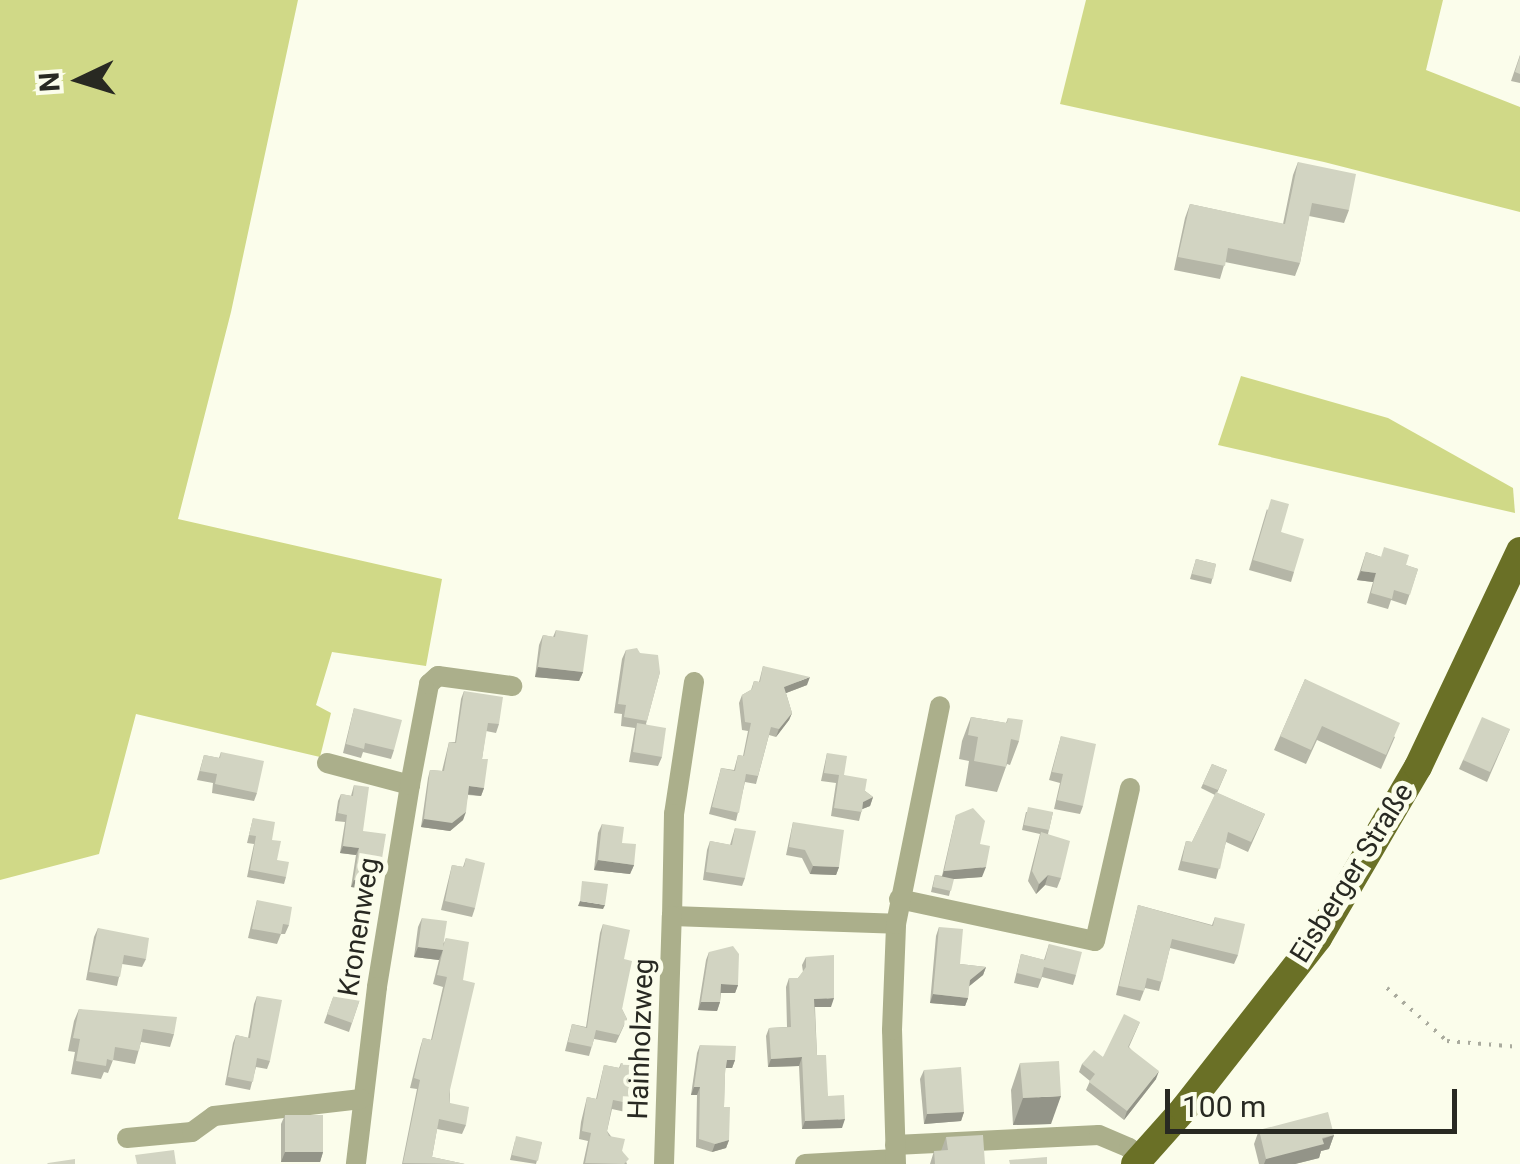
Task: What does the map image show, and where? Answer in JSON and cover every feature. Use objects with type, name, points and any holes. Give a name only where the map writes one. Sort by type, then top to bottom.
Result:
[{"type":"main road","name":"Eisberger Straße","points":[[1137,1161],[1318,938],[1418,767],[1520,551]]},
{"type":"street","name":"Kronenweg","points":[[356,1164],[361,1099],[410,785],[430,684],[438,676],[512,686]]},
{"type":"street","name":"Hainholzweg","points":[[664,1164],[674,814],[694,682]]},
{"type":"street","points":[[895,1156],[892,1030],[896,924],[940,706]]},
{"type":"street","points":[[327,764],[410,785]]},
{"type":"street","points":[[899,898],[1095,941],[1130,788]]},
{"type":"street","points":[[672,916],[896,924]]},
{"type":"street","points":[[127,1138],[192,1132],[214,1116],[361,1099]]},
{"type":"street","points":[[804,1164],[1098,1135],[1129,1148],[1137,1161]]},
{"type":"path","points":[[1387,988],[1448,1041],[1520,1047]]},
{"type":"green space","points":[[0,0],[298,0],[231,312],[178,519],[442,579],[426,666],[332,652],[316,705],[331,713],[320,757],[136,714],[99,854],[0,880]]},
{"type":"green space","points":[[1086,0],[1443,0],[1426,70],[1520,107],[1520,212],[1324,162],[1060,104]]},
{"type":"green space","points":[[1241,376],[1388,418],[1513,488],[1515,513],[1218,445]]},
{"type":"building","points":[[1298,162],[1356,174],[1349,210],[1312,203],[1300,263],[1228,248],[1225,266],[1178,257],[1190,204],[1285,224]]},
{"type":"building","points":[[1271,499],[1289,504],[1281,532],[1304,539],[1294,572],[1253,560]]},
{"type":"building","points":[[1384,547],[1409,555],[1406,565],[1418,569],[1410,595],[1394,590],[1392,599],[1371,593],[1376,573],[1361,571],[1366,552],[1381,557]]},
{"type":"building","points":[[1196,559],[1216,564],[1213,579],[1192,574]]},
{"type":"building","points":[[556,630],[588,635],[583,672],[538,667],[543,635],[555,637]]},
{"type":"building","points":[[637,648],[640,653],[658,655],[660,672],[647,721],[624,717],[626,705],[618,704],[626,650]]},
{"type":"building","points":[[763,666],[810,677],[784,687],[792,713],[779,729],[771,727],[758,776],[746,774],[739,813],[712,807],[721,768],[735,771],[738,755],[744,756],[751,723],[745,722],[742,695],[752,689],[754,681],[760,682]]},
{"type":"building","points":[[1305,679],[1400,723],[1386,755],[1322,726],[1311,750],[1280,736]]},
{"type":"building","points":[[464,691],[503,697],[499,724],[488,723],[482,759],[488,759],[484,788],[469,786],[466,812],[452,823],[424,819],[430,770],[444,771],[449,742],[456,743]]},
{"type":"building","points":[[354,708],[402,720],[394,750],[365,743],[364,749],[346,744]]},
{"type":"building","points":[[971,717],[1007,723],[1008,718],[1023,720],[1019,741],[1011,739],[1006,767],[974,761],[978,737],[968,735]]},
{"type":"building","points":[[1482,717],[1510,729],[1490,772],[1463,760]]},
{"type":"building","points":[[637,723],[666,728],[662,757],[633,752]]},
{"type":"building","points":[[1061,736],[1096,744],[1083,806],[1057,800],[1063,774],[1052,772]]},
{"type":"building","points":[[221,752],[264,761],[257,793],[215,784],[217,774],[200,771],[204,755],[220,758]]},
{"type":"building","points":[[827,753],[847,756],[844,775],[867,779],[865,791],[873,797],[863,802],[862,812],[834,808],[839,775],[824,773]]},
{"type":"building","points":[[1212,764],[1227,770],[1218,790],[1203,784]]},
{"type":"building","points":[[354,785],[369,787],[363,831],[386,834],[378,883],[354,880],[359,848],[343,846],[347,815],[338,813],[341,794],[353,796]]},
{"type":"building","points":[[1216,792],[1265,814],[1251,842],[1228,832],[1220,869],[1182,861],[1186,841],[1192,842]]},
{"type":"building","points":[[1028,807],[1053,812],[1049,830],[1024,825]]},
{"type":"building","points":[[973,808],[985,821],[980,844],[990,846],[986,867],[944,871],[956,815]]},
{"type":"building","points":[[253,818],[275,822],[272,840],[281,841],[277,860],[289,862],[286,877],[250,870],[256,836],[249,835]]},
{"type":"building","points":[[793,822],[844,830],[839,867],[813,866],[805,850],[789,847]]},
{"type":"building","points":[[602,824],[624,827],[622,843],[636,844],[634,865],[598,860]]},
{"type":"building","points":[[735,828],[756,831],[745,878],[706,872],[710,841],[732,845]]},
{"type":"building","points":[[1041,832],[1070,841],[1061,878],[1048,875],[1039,884],[1032,871]]},
{"type":"building","points":[[466,858],[485,863],[475,908],[445,901],[452,865],[464,867]]},
{"type":"building","points":[[935,875],[954,879],[951,891],[933,887]]},
{"type":"building","points":[[582,881],[608,884],[605,905],[580,901]]},
{"type":"building","points":[[257,900],[292,907],[289,925],[283,924],[281,934],[252,929]]},
{"type":"building","points":[[1138,905],[1213,926],[1215,917],[1245,924],[1238,955],[1172,939],[1162,982],[1147,978],[1144,991],[1119,986]]},
{"type":"building","points":[[422,918],[447,921],[443,947],[446,938],[469,942],[463,980],[475,983],[449,1094],[450,1103],[469,1107],[466,1125],[439,1119],[432,1157],[465,1164],[403,1163],[420,1080],[414,1078],[423,1038],[432,1040],[447,977],[437,975],[443,950],[418,947]]},
{"type":"building","points":[[603,924],[630,930],[624,959],[632,961],[622,1009],[627,1019],[619,1035],[596,1030],[592,1047],[568,1042],[572,1024],[587,1028]]},
{"type":"building","points":[[939,927],[963,929],[960,964],[986,967],[970,980],[968,998],[933,994]]},
{"type":"building","points":[[98,928],[149,938],[146,959],[124,955],[120,977],[89,972]]},
{"type":"building","points":[[1049,944],[1082,952],[1076,975],[1044,967],[1041,979],[1017,973],[1021,954],[1045,960]]},
{"type":"building","points":[[733,946],[739,954],[738,985],[721,984],[720,1002],[701,1002],[709,952]]},
{"type":"building","points":[[834,955],[834,998],[814,999],[817,1055],[826,1055],[828,1096],[844,1095],[845,1119],[805,1121],[802,1057],[771,1059],[769,1028],[791,1027],[789,978],[798,978],[806,967],[806,957]]},
{"type":"building","points":[[341,975],[357,981],[354,990],[362,993],[352,1023],[327,1014]]},
{"type":"building","points":[[257,996],[282,1000],[270,1061],[257,1058],[253,1082],[228,1077],[236,1035],[250,1038]]},
{"type":"building","points":[[79,1009],[177,1017],[174,1034],[143,1029],[139,1051],[115,1047],[113,1061],[107,1059],[106,1066],[76,1061],[80,1039],[73,1038]]},
{"type":"building","points":[[1124,1014],[1140,1022],[1128,1047],[1159,1071],[1127,1111],[1089,1082],[1095,1074],[1082,1064],[1094,1050],[1103,1057]]},
{"type":"building","points":[[700,1045],[736,1046],[735,1060],[727,1060],[725,1074],[729,1140],[715,1144],[699,1139],[700,1087],[694,1087]]},
{"type":"building","points":[[1059,1061],[1061,1096],[1023,1098],[1020,1063]]},
{"type":"building","points":[[621,1063],[641,1067],[640,1073],[646,1074],[640,1100],[634,1098],[633,1104],[613,1100],[607,1131],[609,1136],[625,1139],[622,1151],[629,1159],[624,1164],[585,1163],[591,1133],[582,1131],[587,1097],[597,1099],[604,1065],[620,1068]]},
{"type":"building","points":[[961,1067],[964,1112],[927,1114],[924,1070]]},
{"type":"building","points":[[1328,1112],[1334,1135],[1322,1138],[1324,1144],[1266,1159],[1259,1130]]},
{"type":"building","points":[[285,1115],[323,1115],[323,1152],[285,1152]]},
{"type":"building","points":[[983,1135],[985,1164],[935,1164],[934,1151],[948,1150],[946,1137]]},
{"type":"building","points":[[516,1136],[542,1142],[538,1161],[512,1155]]},
{"type":"building","points":[[174,1150],[176,1164],[137,1164],[135,1155]]},
{"type":"building","points":[[1047,1157],[1047,1164],[1010,1164],[1009,1160]]},
{"type":"building","points":[[75,1159],[75,1164],[47,1164],[48,1163]]}]
